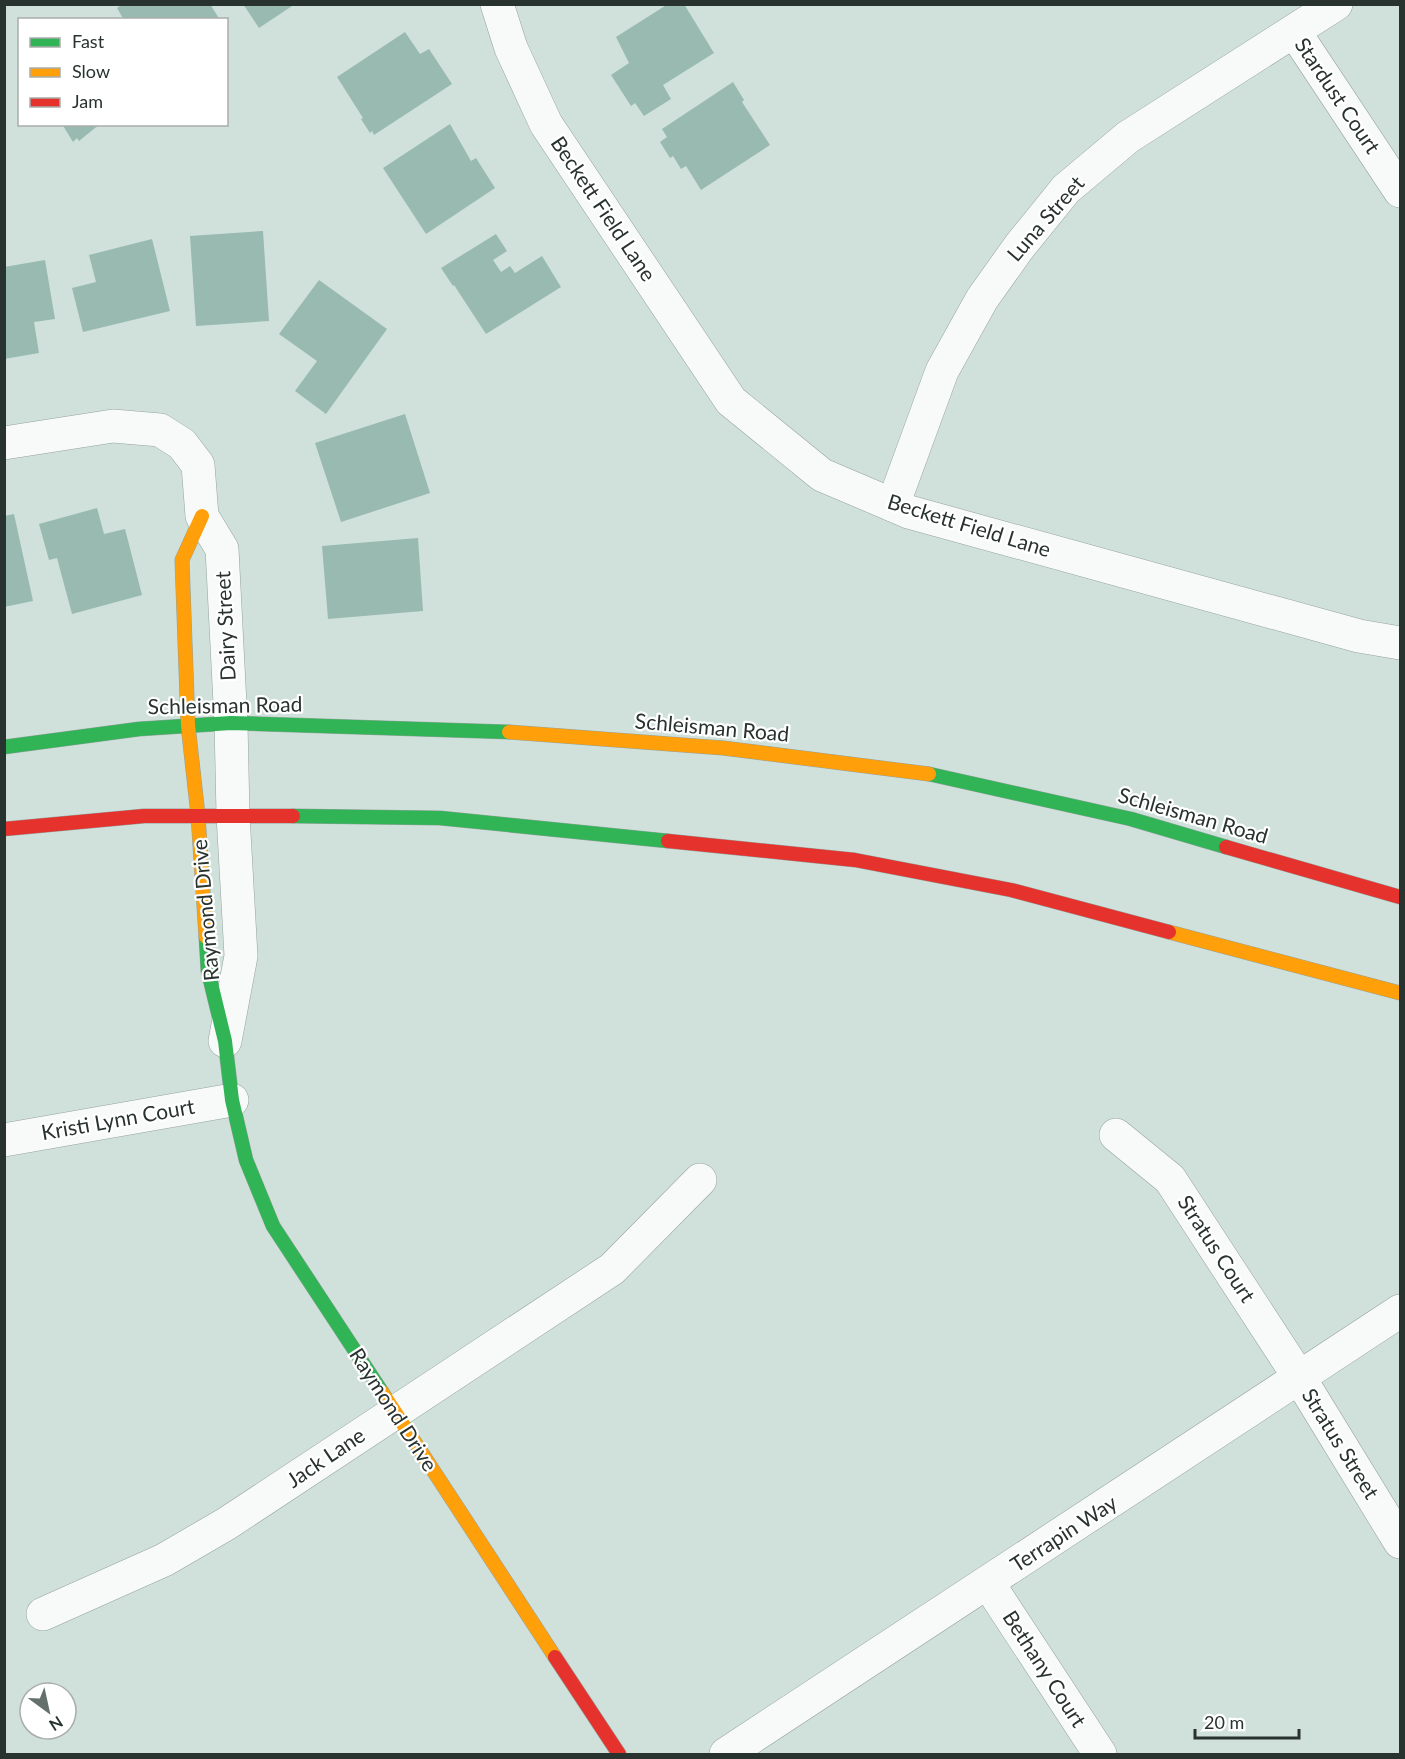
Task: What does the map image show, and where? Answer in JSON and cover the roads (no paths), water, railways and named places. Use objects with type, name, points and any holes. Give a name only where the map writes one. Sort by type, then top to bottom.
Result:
[{"type":"main road","name":"Dairy Street","points":[[198,815],[188,725],[182,560],[202,516]]},
{"type":"main road","name":"Schleisman Road","points":[[4,747],[139,729],[231,723],[507,732],[723,748],[930,774],[1131,819],[1401,897]]},
{"type":"main road","name":"Raymond Drive","points":[[198,815],[208,971],[225,1041],[232,1100],[246,1160],[273,1226],[619,1755]]},
{"type":"main road","points":[[4,829],[144,816],[440,818],[855,860],[1011,890],[1401,993]]},
{"type":"street","name":"Beckett Field Lane","points":[[497,4],[511,48],[546,124],[732,401],[822,475],[909,512],[1359,636],[1401,643]]},
{"type":"street","name":"Luna Street","points":[[893,505],[942,371],[970,319],[1013,255],[1066,189],[1128,137],[1336,4]]},
{"type":"street","name":"Stardust Court","points":[[1294,32],[1401,191]]},
{"type":"street","name":"Dairy Street","points":[[4,443],[113,426],[160,430],[182,444],[198,465],[202,516],[222,549],[231,723],[233,815]]},
{"type":"street","name":"Raymond Drive","points":[[225,1041],[241,956],[233,815]]},
{"type":"street","name":"Kristi Lynn Court","points":[[4,1140],[232,1100]]},
{"type":"street","name":"Stratus Court","points":[[1116,1135],[1170,1179],[1299,1377]]},
{"type":"street","name":"Jack Lane","points":[[43,1614],[164,1560],[226,1524],[612,1269],[700,1180]]},
{"type":"street","name":"Terrapin Way","points":[[726,1755],[1401,1311]]},
{"type":"street","name":"Stratus Street","points":[[1299,1377],[1401,1542]]},
{"type":"street","name":"Bethany Court","points":[[988,1583],[1101,1755]]}]
